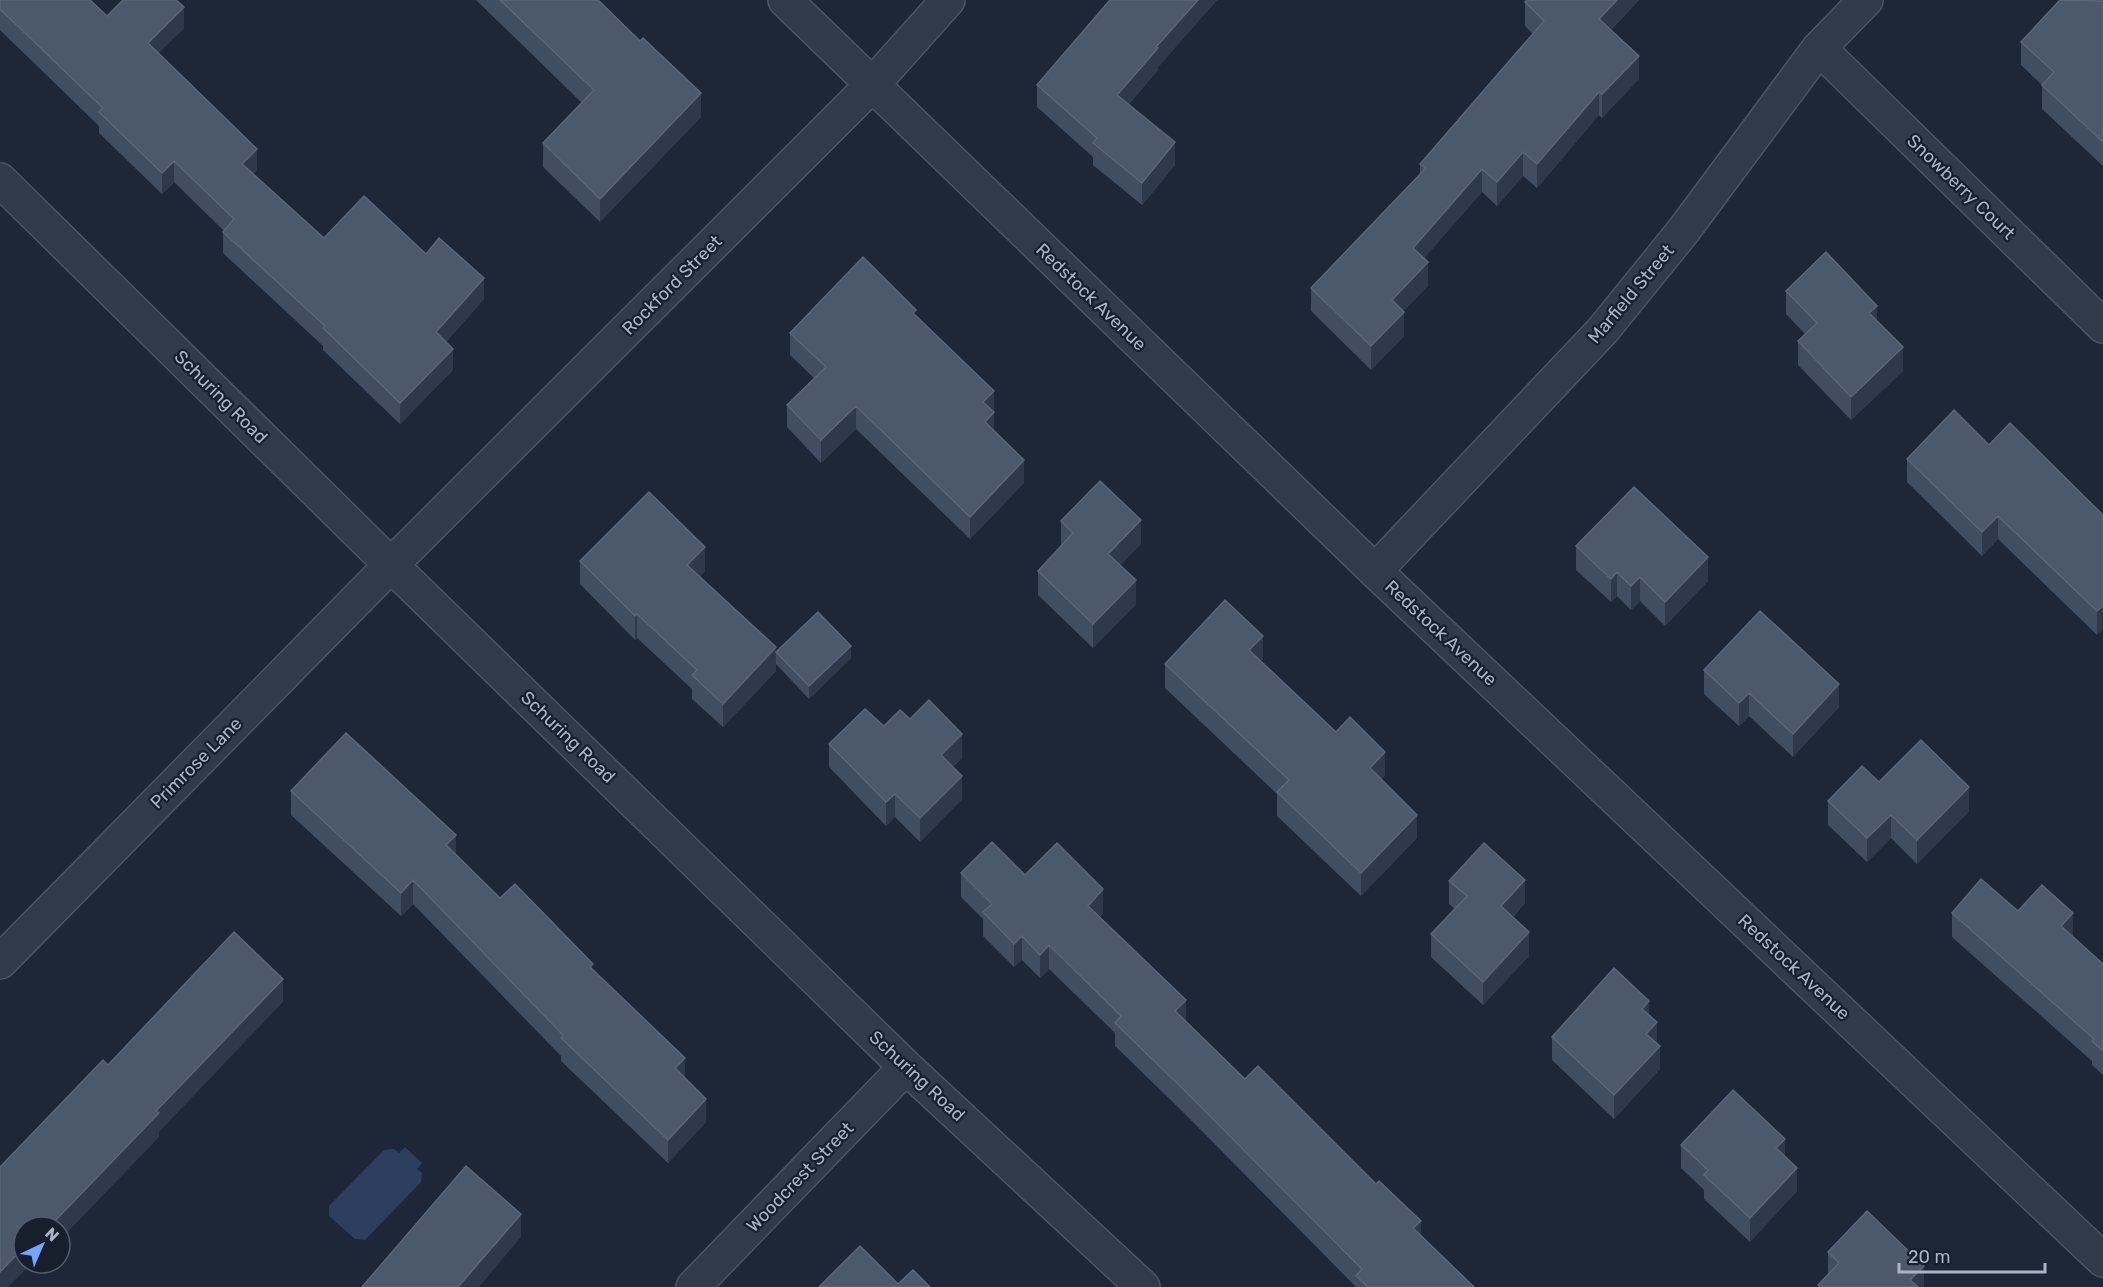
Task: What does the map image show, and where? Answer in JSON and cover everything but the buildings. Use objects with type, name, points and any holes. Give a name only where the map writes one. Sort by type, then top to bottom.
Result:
[{"type":"street","name":"Redstock Avenue","points":[[785,0],[1375,571],[2103,1260]]},
{"type":"street","name":"Rockford Street","points":[[391,565],[872,86],[948,0]]},
{"type":"street","name":"Marfield Street","points":[[1375,571],[1603,330],[1684,230],[1819,48],[1866,0]]},
{"type":"street","name":"Snowberry Court","points":[[1819,48],[2103,326]]},
{"type":"street","name":"Schuring Road","points":[[0,180],[391,565],[906,1066],[1143,1287]]},
{"type":"street","name":"Primrose Lane","points":[[0,962],[391,565]]},
{"type":"street","name":"Woodcrest Street","points":[[693,1287],[906,1066]]},
{"type":"water","points":[[405,1147],[422,1163],[417,1169],[422,1173],[421,1182],[365,1240],[355,1239],[329,1216],[329,1206],[384,1150],[394,1149],[399,1153]]}]
